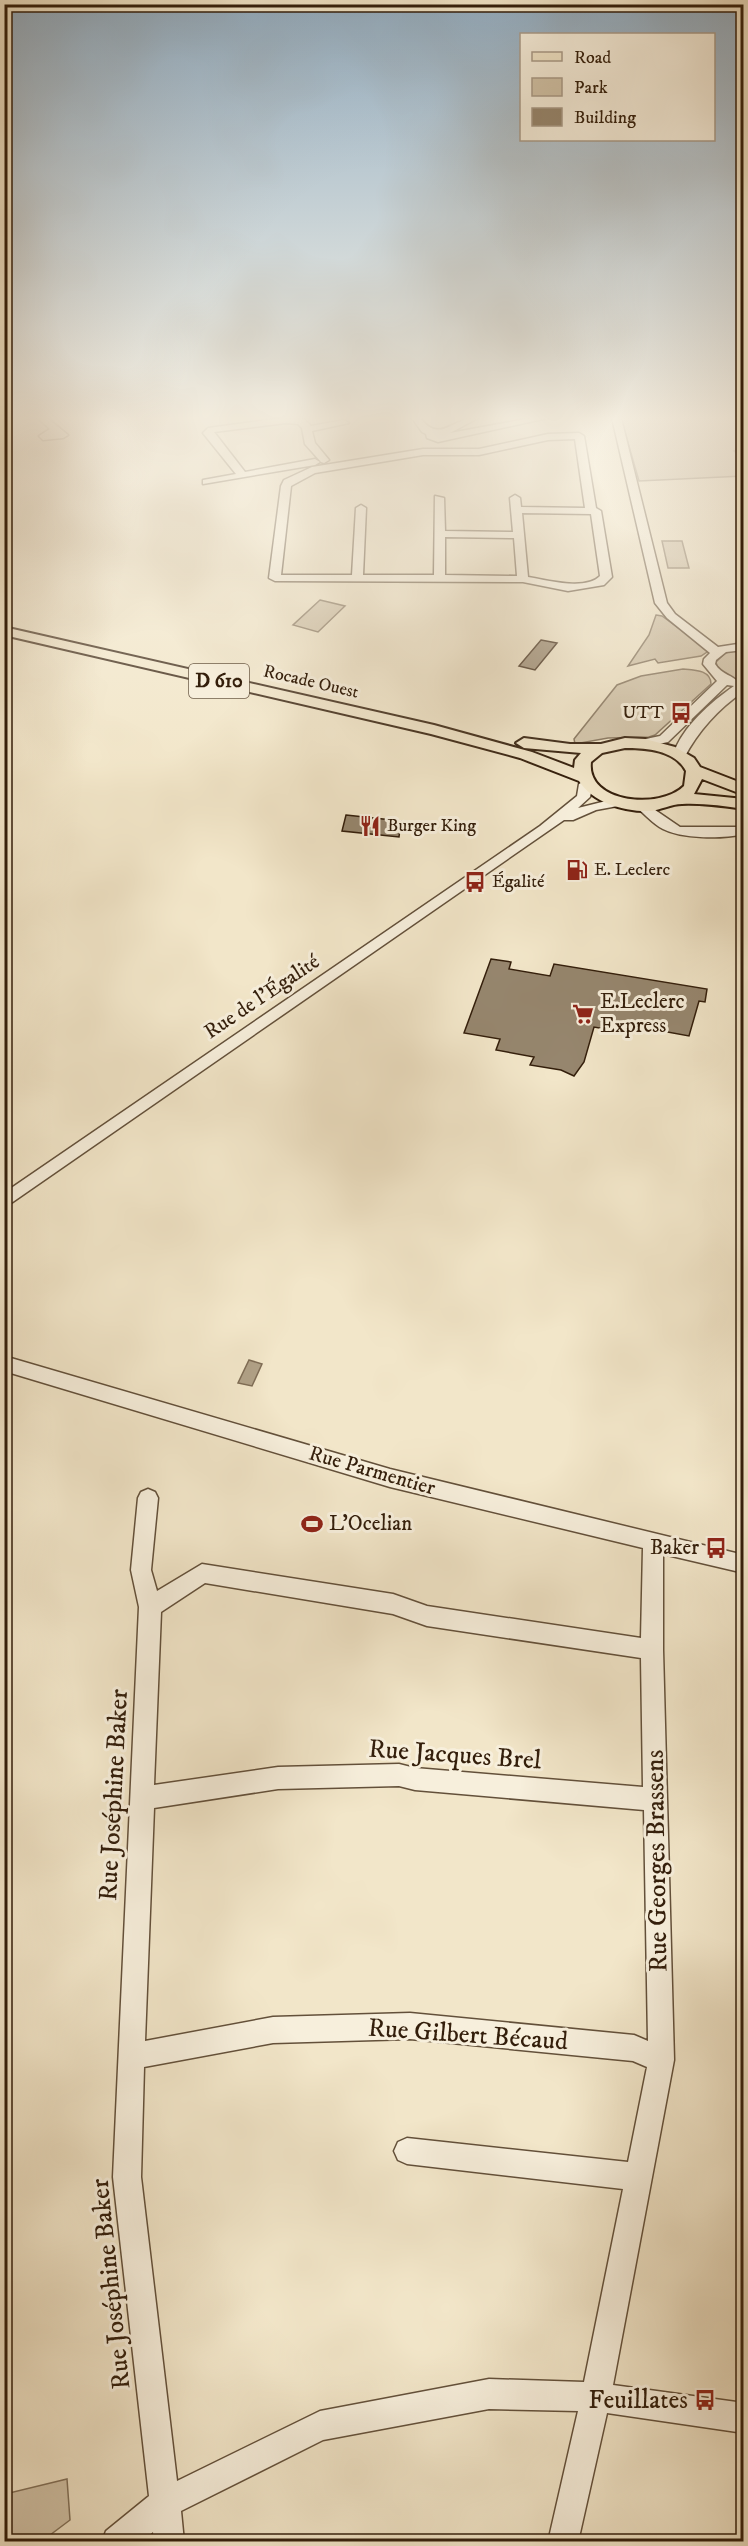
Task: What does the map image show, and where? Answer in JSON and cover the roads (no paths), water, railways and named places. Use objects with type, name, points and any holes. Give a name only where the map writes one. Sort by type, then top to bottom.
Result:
[{"type":"main road","name":"Rocade Ouest","points":[[4,631],[434,730],[526,755],[584,780],[594,791],[618,802],[642,805],[673,800]]},
{"type":"main road","name":"Rocade Ouest","points":[[434,730],[555,748],[600,748],[616,744],[645,743]]},
{"type":"main road","points":[[645,743],[679,755],[693,770],[744,790]]},
{"type":"main road","points":[[584,780],[581,768],[583,761],[600,748]]},
{"type":"main road","points":[[673,800],[692,786],[693,770]]},
{"type":"main road","points":[[673,800],[710,799],[744,804]]},
{"type":"street","points":[[281,537],[275,578],[523,579],[568,588],[600,583],[606,577],[600,537]]},
{"type":"street","points":[[357,578],[359,537]]},
{"type":"street","points":[[440,537],[440,579]]},
{"type":"street","points":[[518,537],[523,579]]},
{"type":"street","points":[[645,537],[661,603],[671,616],[716,652]]},
{"type":"street","points":[[682,624],[738,646]]},
{"type":"street","points":[[679,755],[682,744],[688,736],[743,686],[722,679],[709,664],[710,658],[716,652],[738,646]]},
{"type":"street","points":[[645,743],[664,738],[673,731],[723,682],[722,679]]},
{"type":"street","points":[[545,829],[583,797],[584,780]]},
{"type":"street","points":[[673,800],[668,814],[678,824],[741,831]]},
{"type":"street","points":[[545,829],[592,807],[618,802]]},
{"type":"street","points":[[642,805],[674,830],[687,832],[741,831]]},
{"type":"street","name":"Rue de l'Égalité","points":[[4,1202],[545,829]]},
{"type":"street","name":"Rue Parmentier","points":[[4,1363],[390,1478],[744,1564]]},
{"type":"street","name":"Rue Joséphine Baker","points":[[148,1498],[141,1570],[150,1607],[127,2177],[169,2541]]},
{"type":"street","name":"Rue Georges Brassens","points":[[563,2541],[597,2397],[661,2060],[652,1650],[653,1542]]},
{"type":"street","points":[[150,1607],[202,1573],[393,1604],[427,1616],[652,1650]]},
{"type":"street","name":"Rue Jacques Brel","points":[[143,1798],[278,1778],[399,1775],[415,1779],[656,1800]]},
{"type":"street","name":"Rue Gilbert Bécaud","points":[[131,2057],[273,2030],[410,2026],[634,2048],[661,2060]]},
{"type":"street","points":[[407,2151],[639,2177]]},
{"type":"street","points":[[117,2541],[164,2503],[320,2426],[489,2394],[597,2397],[744,2418]]},
{"type":"place","name":"UTT","points":[[681,713]]},
{"type":"place","name":"Burger King","points":[[370,826]]},
{"type":"place","name":"E. Leclerc","points":[[577,870]]},
{"type":"place","name":"Égalité","points":[[475,882]]},
{"type":"place","name":"E.Leclerc Express","points":[[583,1014]]},
{"type":"place","name":"L'Ocelian","points":[[312,1524]]},
{"type":"place","name":"Baker","points":[[716,1548]]},
{"type":"place","name":"Feuillates","points":[[705,2400]]}]
